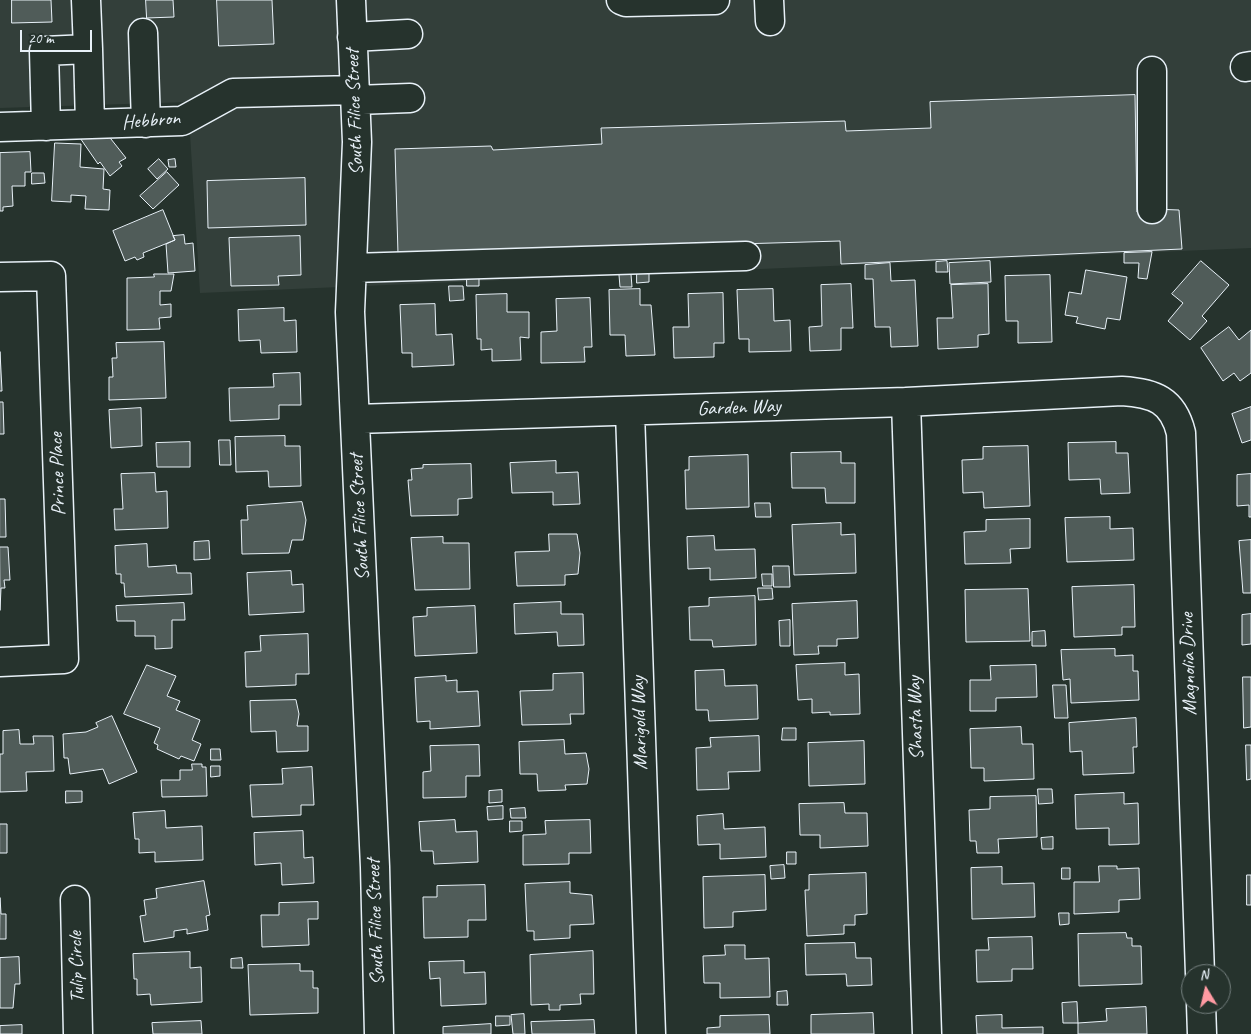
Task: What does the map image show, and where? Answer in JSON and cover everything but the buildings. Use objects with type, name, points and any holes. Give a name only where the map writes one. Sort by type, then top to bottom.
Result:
[{"type":"street","points":[[86,0],[90,124]]},
{"type":"street","name":"South Filice Street","points":[[351,0],[357,184],[350,312],[375,867],[380,1034]]},
{"type":"street","points":[[621,0],[626,2],[714,0]]},
{"type":"street","points":[[143,33],[146,123]]},
{"type":"street","points":[[352,36],[408,34]]},
{"type":"street","points":[[46,126],[44,51],[88,49]]},
{"type":"street","points":[[1152,71],[1152,209]]},
{"type":"street","name":"Hebbron","points":[[0,127],[182,122],[233,93],[410,98]]},
{"type":"street","points":[[352,268],[746,256]]},
{"type":"street","name":"Prince Place","points":[[0,278],[50,276],[64,659],[0,662]]},
{"type":"street","name":"Garden Way","points":[[355,419],[906,402],[1122,391]]},
{"type":"street","name":"Magnolia Drive","points":[[1122,391],[1149,395],[1160,400],[1177,418],[1181,433],[1200,964]]},
{"type":"street","name":"Shasta Way","points":[[906,402],[927,1034]]},
{"type":"street","name":"Marigold Way","points":[[630,412],[651,1034]]},
{"type":"street","name":"Tulip Circle","points":[[75,900],[78,1034]]},
{"type":"street","points":[[1201,1014],[1202,1034]]},
{"type":"shaded area","points":[[0,0],[1251,0],[1251,248],[200,293],[188,102],[0,108]]}]
